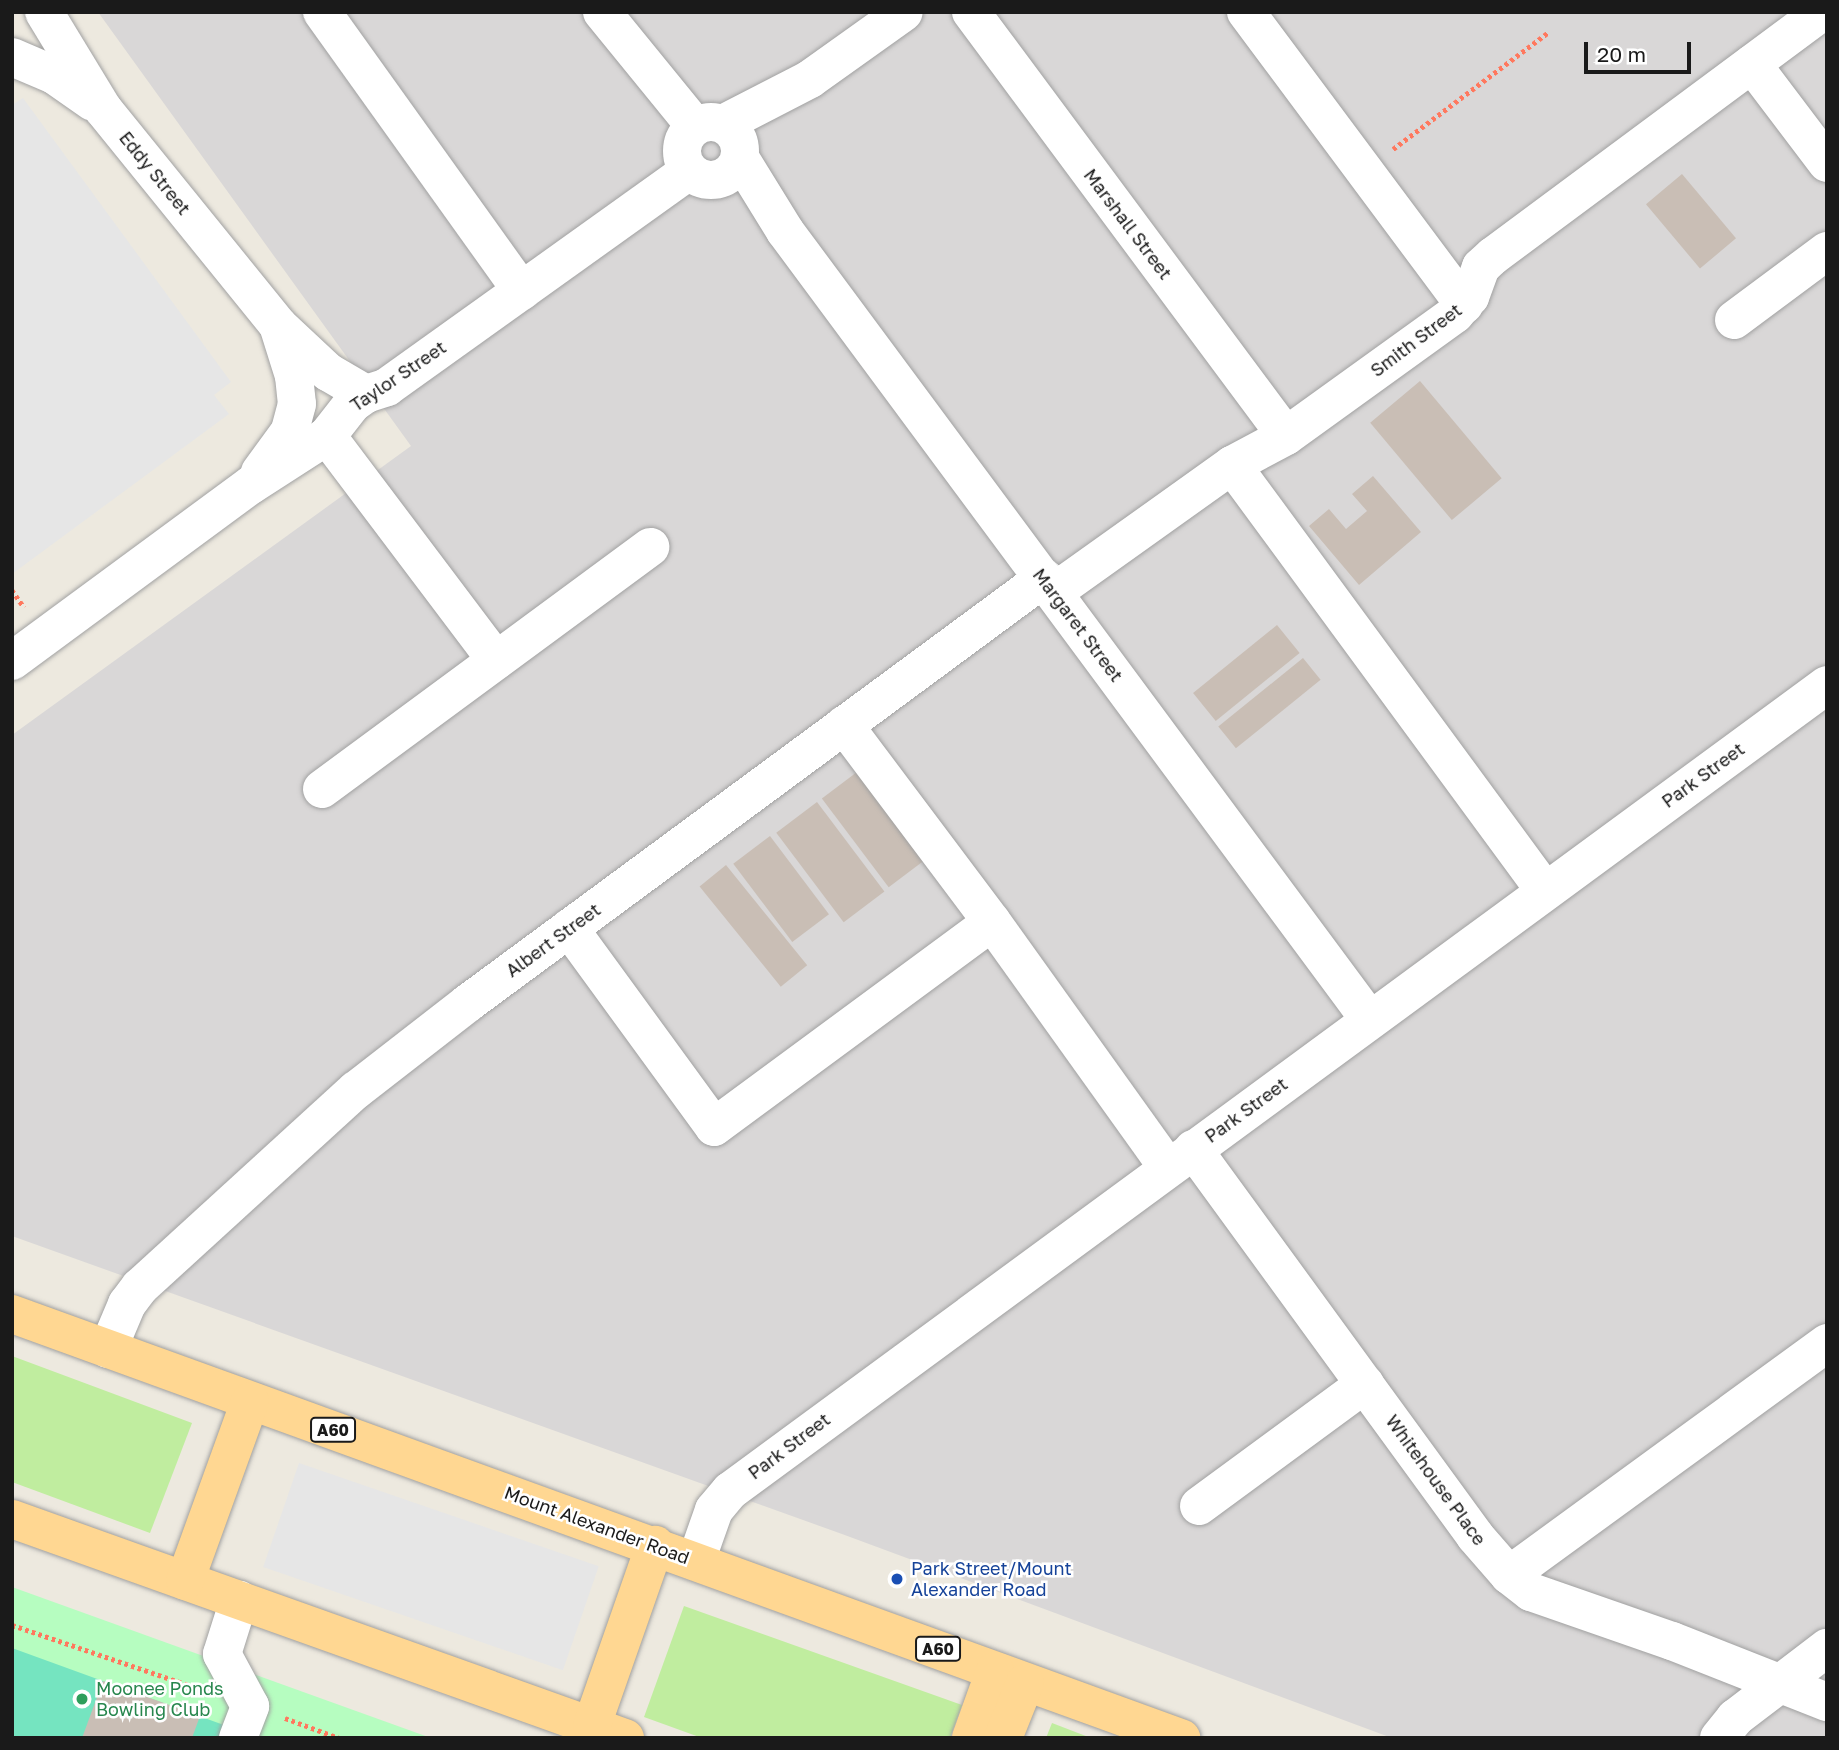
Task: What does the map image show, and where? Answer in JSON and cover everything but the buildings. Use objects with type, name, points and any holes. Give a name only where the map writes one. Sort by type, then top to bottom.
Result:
[{"type":"main road","name":"Mount Alexander Road","points":[[12,1314],[1181,1738]]},
{"type":"main road","points":[[185,1581],[250,1401]]},
{"type":"main road","points":[[12,1518],[608,1732],[655,1545]]},
{"type":"main road","points":[[971,1738],[1010,1677]]},
{"type":"main road","points":[[1003,1738],[1010,1677]]},
{"type":"street","name":"Eddy Street","points":[[44,12],[103,109],[278,325],[328,372],[366,394]]},
{"type":"street","points":[[322,12],[522,291]]},
{"type":"street","name":"Margaret Street","points":[[602,12],[785,231],[1370,1020]]},
{"type":"street","name":"Taylor Street","points":[[12,661],[251,485],[327,436],[352,404],[366,394],[387,387],[718,151],[810,79],[904,12]]},
{"type":"street","name":"Marshall Street","points":[[971,12],[1286,436]]},
{"type":"street","points":[[1246,12],[1464,305]]},
{"type":"street","name":"Smith Street","points":[[1049,585],[1232,465],[1286,436],[1464,305],[1481,267],[1493,256],[1821,12]]},
{"type":"street","points":[[12,57],[54,75],[103,109]]},
{"type":"street","points":[[1752,64],[1827,163]]},
{"type":"street","points":[[1734,320],[1827,251]]},
{"type":"street","name":"Eddy Street","points":[[251,485],[290,431],[295,419],[297,404],[294,376],[278,325]]},
{"type":"street","points":[[327,436],[496,660]]},
{"type":"street","points":[[1232,465],[1545,891]]},
{"type":"street","points":[[323,789],[650,547]]},
{"type":"street","name":"Albert Street","points":[[108,1349],[127,1304],[140,1287],[356,1090],[569,928],[844,725],[1049,585]]},
{"type":"street","name":"Park Street","points":[[696,1560],[714,1510],[730,1491],[1827,685]]},
{"type":"street","name":"Whitehouse Place","points":[[844,725],[992,922],[1365,1384],[1475,1536],[1510,1576],[1531,1592],[1672,1641],[1827,1702]]},
{"type":"street","points":[[569,928],[714,1127],[992,922]]},
{"type":"street","points":[[1510,1576],[1827,1343]]},
{"type":"street","points":[[1199,1506],[1365,1384]]},
{"type":"street","points":[[239,1600],[222,1654],[244,1722]]},
{"type":"street","points":[[1718,1738],[1735,1718],[1827,1648]]},
{"type":"path","points":[[1364,170],[1549,32]]},
{"type":"path","points":[[12,1625],[244,1722],[339,1738]]},
{"type":"shaded area","points":[[98,12],[1827,12],[1827,1738],[1392,1738],[842,1534],[12,1236],[12,735],[411,446]]},
{"type":"shaded area","points":[[23,98],[231,382],[214,395],[229,414],[12,574],[12,105]]},
{"type":"shaded area","points":[[299,1463],[599,1566],[563,1670],[263,1567]]},
{"type":"green space","points":[[12,1356],[192,1423],[150,1533],[12,1482]]},
{"type":"green space","points":[[12,1587],[431,1738],[12,1738]]},
{"type":"green space","points":[[684,1606],[962,1705],[950,1738],[702,1738],[644,1717]]},
{"type":"green space","name":"Moonee Ponds Bowling Club","points":[[12,1648],[243,1732],[241,1738],[12,1738]]},
{"type":"green space","points":[[1052,1723],[1091,1738],[1046,1738]]},
{"type":"place","name":"Park Street/Mount Alexander Road","points":[[897,1579]]},
{"type":"place","name":"Moonee Ponds Bowling Club","points":[[82,1699]]}]
